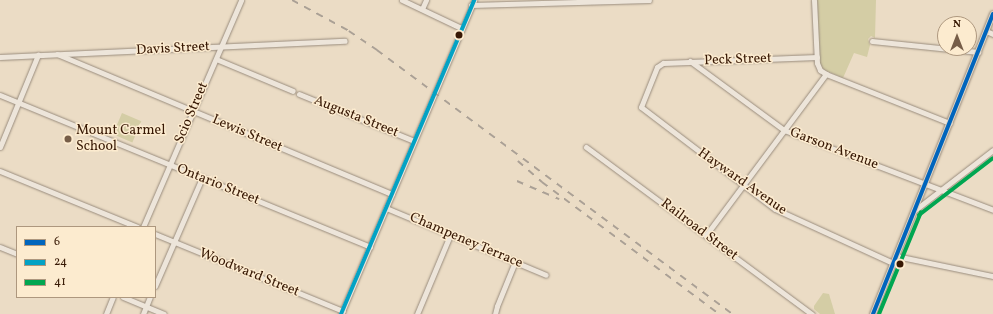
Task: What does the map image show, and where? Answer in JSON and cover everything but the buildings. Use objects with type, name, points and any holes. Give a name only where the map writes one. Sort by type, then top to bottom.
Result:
[{"type":"main road","points":[[874,314],[993,14]]},
{"type":"street","name":"Scio Street","points":[[143,226],[241,0]]},
{"type":"street","points":[[402,0],[461,28]]},
{"type":"street","points":[[422,9],[426,0]]},
{"type":"street","points":[[342,313],[461,28],[473,3],[649,0]]},
{"type":"street","points":[[814,0],[818,67],[826,74],[950,123]]},
{"type":"street","points":[[986,31],[993,34]]},
{"type":"street","name":"Davis Street","points":[[0,57],[345,41]]},
{"type":"street","points":[[872,41],[978,52]]},
{"type":"street","name":"Lewis Street","points":[[57,54],[392,194]]},
{"type":"street","points":[[0,147],[38,55]]},
{"type":"street","name":"Peck Street","points":[[659,65],[666,63],[817,57]]},
{"type":"street","points":[[216,59],[293,91]]},
{"type":"street","name":"Garson Avenue","points":[[690,62],[784,130],[993,210]]},
{"type":"street","name":"Hayward Avenue","points":[[659,65],[642,104],[642,109],[778,211],[893,263]]},
{"type":"street","points":[[706,235],[826,74]]},
{"type":"street","name":"Augusta Street","points":[[299,94],[414,141]]},
{"type":"street","name":"Ontario Street","points":[[0,95],[370,247]]},
{"type":"street","name":"Railroad Street","points":[[586,147],[812,314]]},
{"type":"street","points":[[915,210],[993,150]]},
{"type":"street","points":[[0,171],[135,226]]},
{"type":"street","points":[[156,284],[202,178]]},
{"type":"street","name":"Champeney Terrace","points":[[386,208],[546,275]]},
{"type":"street","name":"Woodward Street","points":[[156,234],[342,313]]},
{"type":"street","points":[[417,314],[450,235]]},
{"type":"street","points":[[0,246],[16,254]]},
{"type":"street","points":[[896,256],[993,276]]},
{"type":"street","points":[[495,314],[496,306],[515,262]]},
{"type":"street","points":[[106,314],[113,298]]},
{"type":"street","points":[[125,298],[164,314]]},
{"type":"street","points":[[143,314],[150,298]]},
{"type":"shaded area","points":[[817,0],[876,0],[875,38],[871,36],[868,39],[870,45],[867,57],[854,53],[843,78],[822,69],[819,66]]},
{"type":"shaded area","points":[[122,113],[141,121],[132,142],[113,134]]},
{"type":"shaded area","points":[[823,293],[829,294],[835,314],[820,314],[814,309],[814,306]]},
{"type":"railway","points":[[292,0],[349,31],[377,50],[732,314]]},
{"type":"railway","points":[[518,161],[542,182],[719,314]]},
{"type":"railway","points":[[517,181],[559,199]]},
{"type":"transit line","name":"24","points":[[341,314],[474,0]]},
{"type":"transit line","name":"6","points":[[873,314],[993,14]]},
{"type":"transit line","name":"41","points":[[919,215],[993,158]]},
{"type":"transit line","name":"41","points":[[879,314],[921,212]]},
{"type":"place","name":"Mount Carmel School","points":[[68,139]]}]
